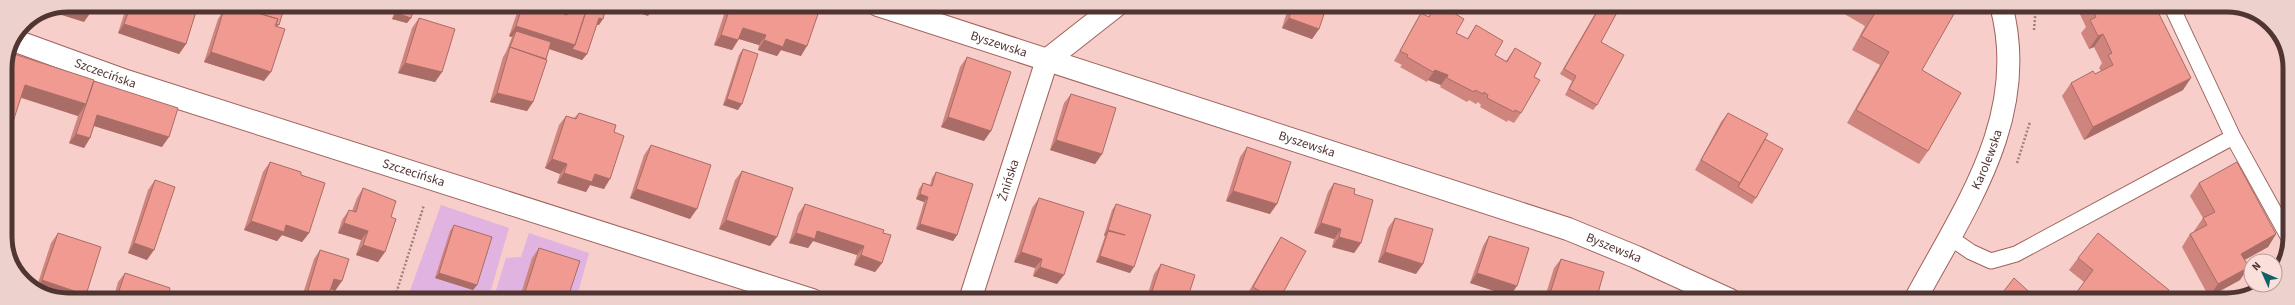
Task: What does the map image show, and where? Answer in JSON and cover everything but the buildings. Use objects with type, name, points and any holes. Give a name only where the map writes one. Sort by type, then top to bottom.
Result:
[{"type":"street","name":"Byszewska","points":[[900,12],[1568,229],[1636,257],[1715,293]]},
{"type":"street","points":[[1047,60],[1108,12]]},
{"type":"street","name":"Karolewska","points":[[1919,293],[1992,152],[2004,114],[2008,76],[2008,52],[2006,24],[2002,12]]},
{"type":"street","name":"Szczecińska","points":[[19,42],[126,81],[790,293]]},
{"type":"street","name":"Żnińska","points":[[972,293],[1047,60]]},
{"type":"lane","points":[[2174,12],[2232,137],[2283,226]]},
{"type":"lane","points":[[1949,237],[1991,261],[2016,254],[2232,137]]},
{"type":"path","points":[[396,293],[433,179]]},
{"type":"shaded area","points":[[441,205],[509,228],[490,293],[409,293]]},
{"type":"shaded area","points":[[529,233],[589,253],[578,293],[495,293],[506,258],[521,257]]}]
